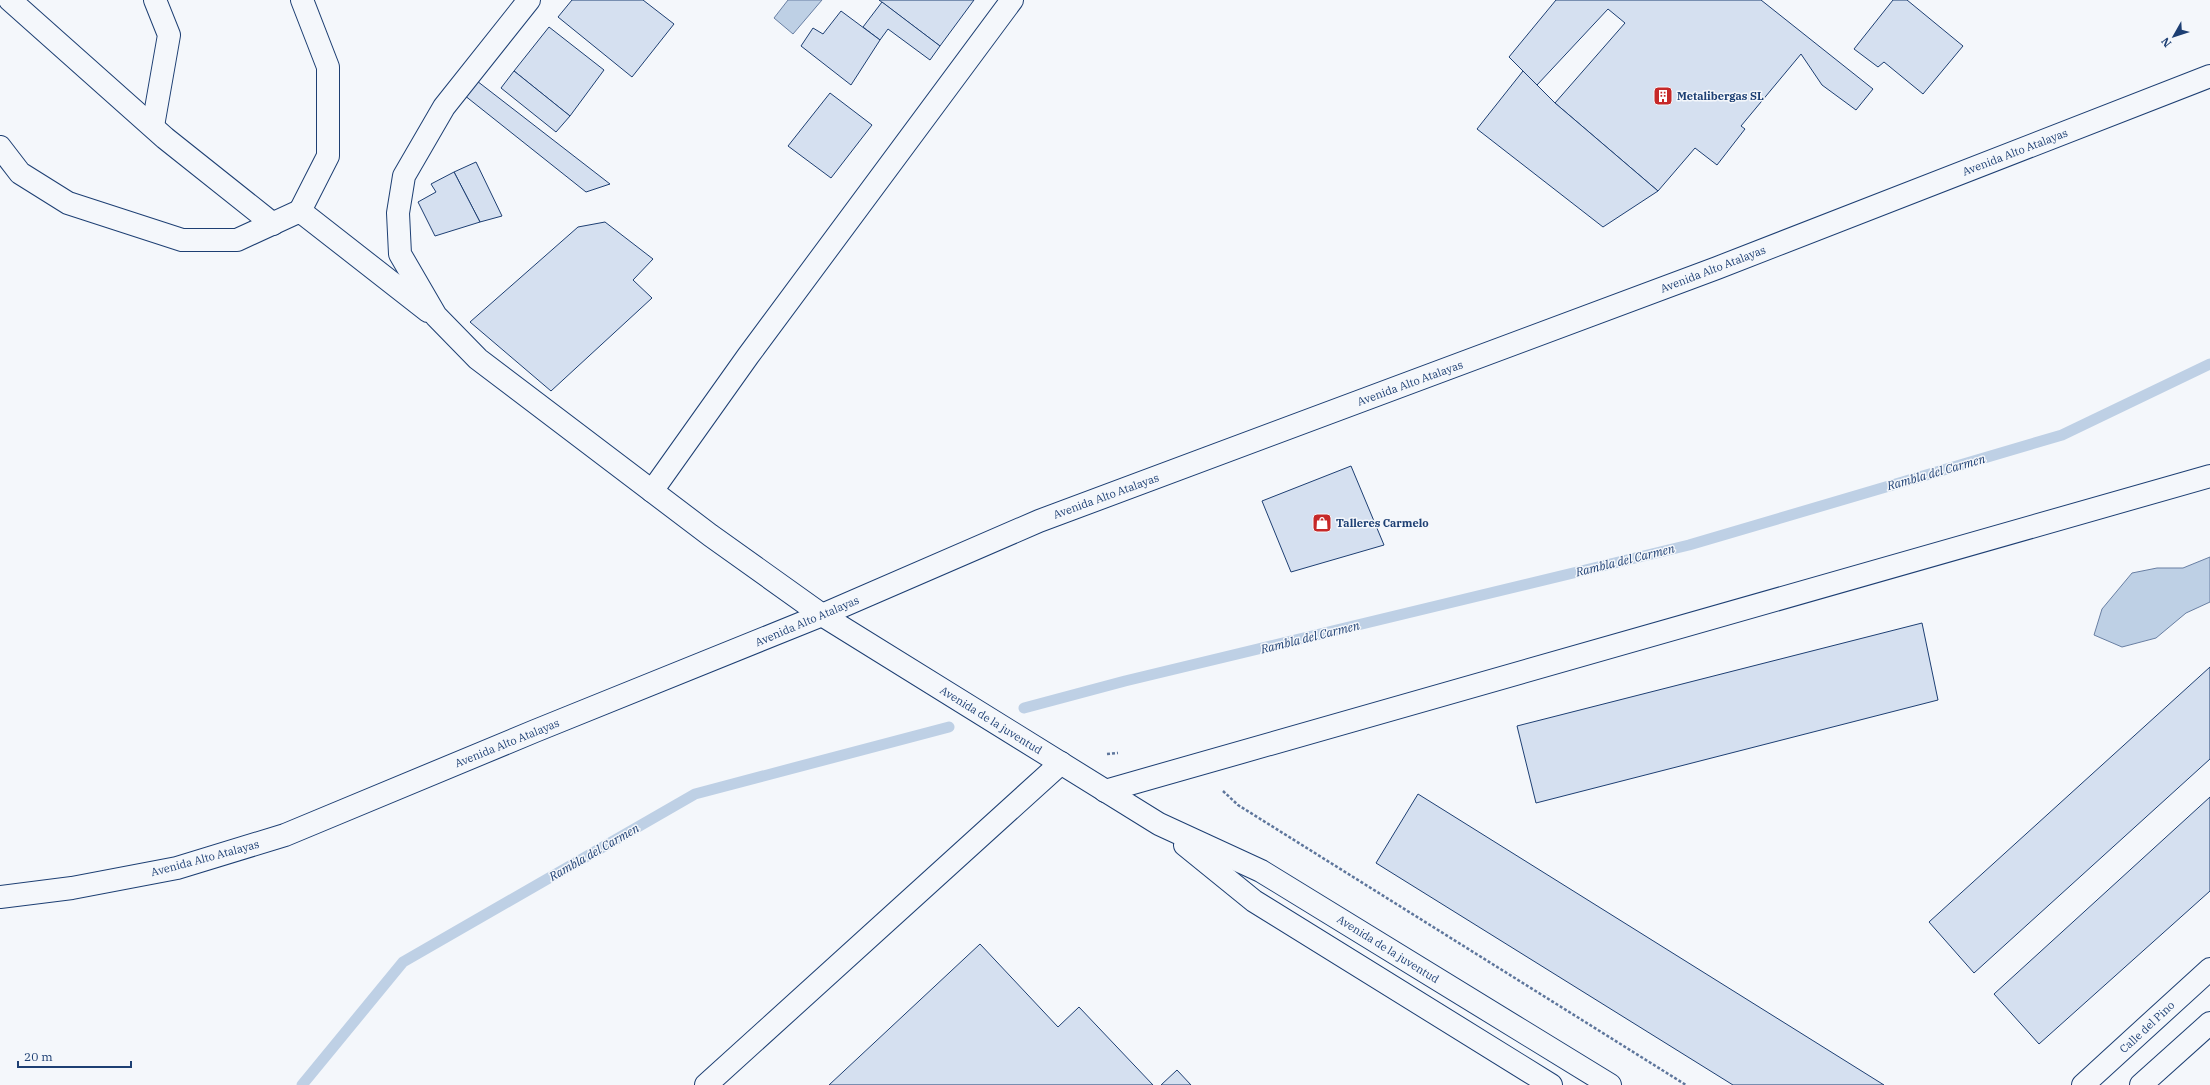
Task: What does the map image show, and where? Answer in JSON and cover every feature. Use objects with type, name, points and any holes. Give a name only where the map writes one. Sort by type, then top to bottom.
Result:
[{"type":"street","points":[[10,0],[152,126],[273,224]]},
{"type":"street","points":[[152,126],[169,35],[155,0]]},
{"type":"street","points":[[0,147],[20,173],[68,203],[182,240],[238,240],[300,211],[328,156],[328,67],[302,0]]},
{"type":"street","points":[[436,316],[400,254],[398,213],[404,176],[444,107],[529,0]]},
{"type":"street","points":[[652,491],[757,343],[1012,0]]},
{"type":"street","name":"Avenida Alto Atalayas","points":[[0,897],[72,888],[177,868],[285,835],[528,734],[822,615],[1039,521],[1717,268],[2210,76]]},
{"type":"street","points":[[300,211],[436,316]]},
{"type":"street","name":"Avenida de la juventud","points":[[436,316],[478,359],[652,491],[822,615],[1159,824],[1261,871],[1563,1058],[1610,1085]]},
{"type":"street","points":[[1105,791],[2210,476]]},
{"type":"street","points":[[706,1085],[1061,763]]},
{"type":"street","name":"Avenida de la juventud","points":[[1159,824],[1254,901],[1551,1085]]},
{"type":"street","name":"Calle del Pino","points":[[2083,1085],[2210,969]]},
{"type":"street","points":[[2141,1085],[2210,1023]]},
{"type":"street","points":[[1563,1058],[1602,1085]]},
{"type":"path","points":[[1104,754],[1124,751]]},
{"type":"path","points":[[1215,759],[1218,786],[1238,805],[1686,1085]]},
{"type":"water","points":[[788,0],[822,0],[793,34],[774,18]]},
{"type":"water","points":[[2210,557],[2210,602],[2186,613],[2156,638],[2122,647],[2094,635],[2102,609],[2132,573],[2157,568],[2183,568]]},
{"type":"building","points":[[572,0],[643,0],[674,24],[632,77],[558,17]]},
{"type":"building","points":[[879,0],[974,0],[940,46]]},
{"type":"building","name":"Metalibergas SL","points":[[1556,0],[1761,0],[1873,89],[1856,110],[1822,85],[1801,54],[1741,126],[1745,129],[1717,165],[1695,148],[1658,191],[1555,103],[1625,23],[1608,9],[1537,85],[1509,57]]},
{"type":"building","points":[[1893,0],[1907,0],[1963,46],[1923,94],[1884,62],[1878,67],[1854,49]]},
{"type":"building","points":[[882,2],[940,46],[930,60],[888,29],[880,40],[863,27]]},
{"type":"building","points":[[841,11],[880,40],[851,85],[801,46],[813,28],[823,34]]},
{"type":"building","points":[[549,27],[604,70],[570,116],[514,71]]},
{"type":"building","points":[[514,71],[570,116],[556,132],[501,88]]},
{"type":"building","points":[[1523,71],[1555,103],[1658,191],[1603,227],[1477,129]]},
{"type":"building","points":[[477,81],[610,184],[586,192],[464,95]]},
{"type":"building","points":[[830,93],[872,125],[831,178],[788,146]]},
{"type":"building","points":[[476,162],[502,216],[480,222],[454,172]]},
{"type":"building","points":[[454,172],[480,222],[435,236],[418,202],[436,192],[431,184]]},
{"type":"building","points":[[605,222],[653,259],[633,280],[652,298],[551,391],[470,322],[578,227]]},
{"type":"building","name":"Talleres Carmelo","points":[[1351,466],[1384,545],[1291,572],[1262,501]]},
{"type":"building","points":[[1922,623],[1938,700],[1536,803],[1517,726]]},
{"type":"building","points":[[2210,667],[2210,759],[1974,973],[1929,922]]},
{"type":"building","points":[[1418,794],[1884,1085],[1733,1085],[1376,863]]},
{"type":"building","points":[[2210,797],[2210,891],[2039,1044],[1994,994]]},
{"type":"building","points":[[980,944],[1058,1027],[1079,1007],[1153,1085],[829,1085]]},
{"type":"building","points":[[1177,1070],[1191,1085],[1161,1085]]},
{"type":"waterway","name":"Rambla del Carmen","points":[[1024,708],[1125,681],[1689,545],[2062,435],[2210,364]]},
{"type":"waterway","name":"Rambla del Carmen","points":[[302,1085],[403,962],[695,794],[949,727]]},
{"type":"place","name":"Metalibergas SL","points":[[1663,96]]},
{"type":"place","name":"Talleres Carmelo","points":[[1322,523]]}]
